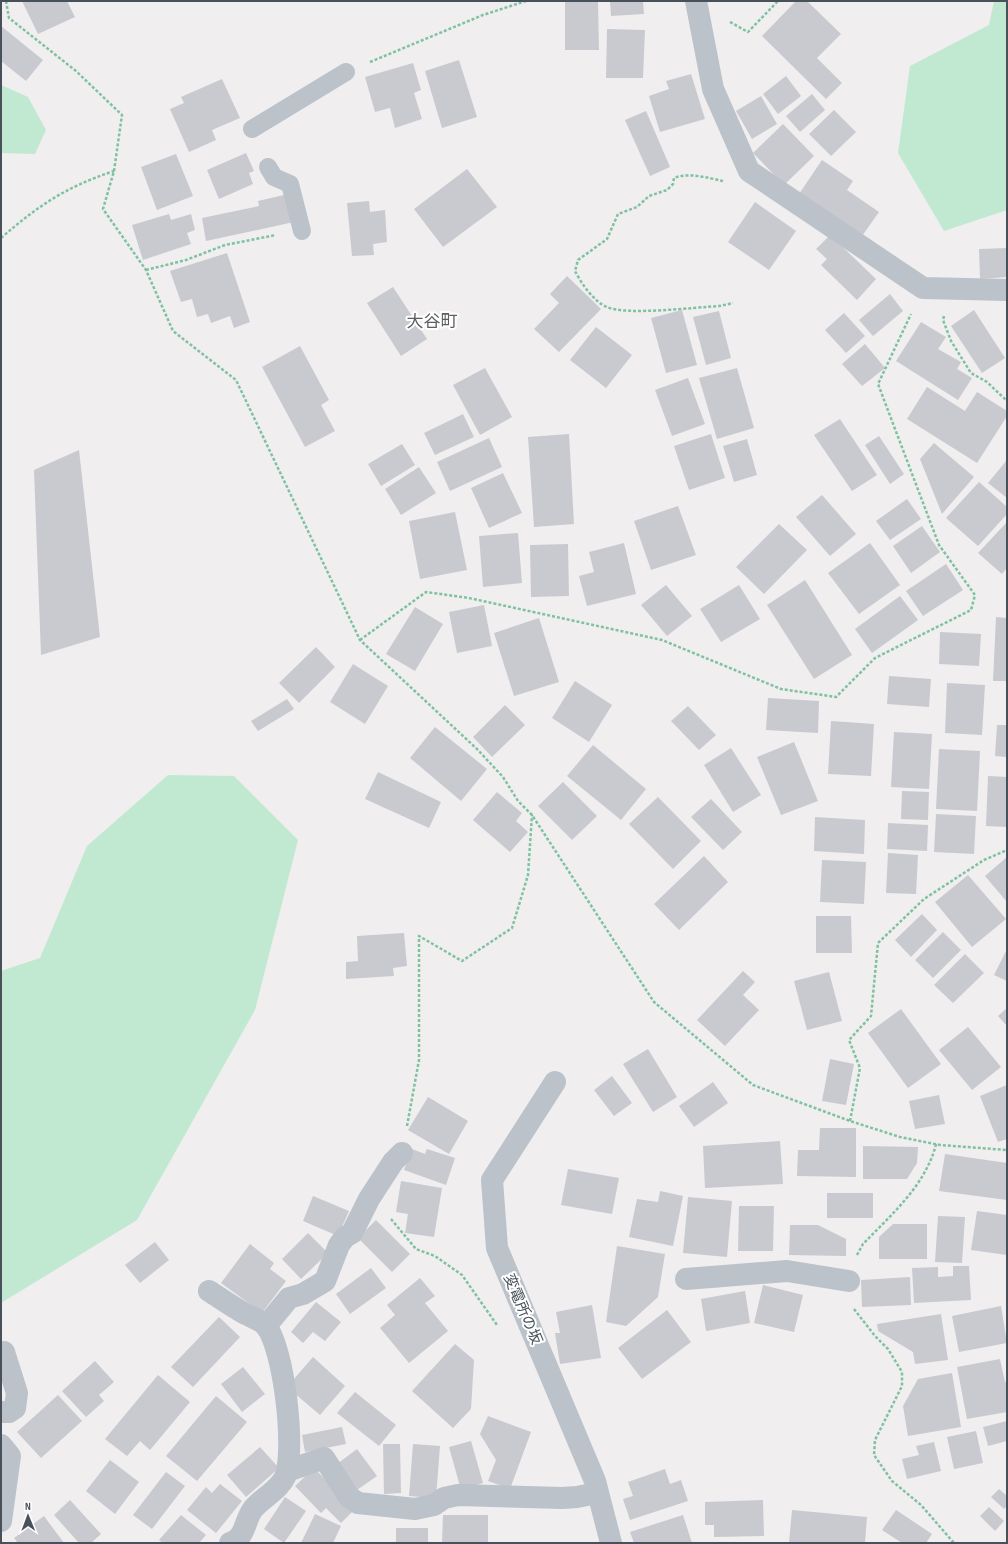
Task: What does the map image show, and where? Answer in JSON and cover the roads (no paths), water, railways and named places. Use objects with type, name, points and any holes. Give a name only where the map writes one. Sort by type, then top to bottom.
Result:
[{"type":"street","points":[[696,1],[713,89],[748,171],[923,288],[1007,290]]},
{"type":"street","name":"変電所の坂","points":[[554,1082],[492,1180],[497,1248],[592,1474],[611,1543]]},
{"type":"street","points":[[266,1326],[289,1298],[303,1294],[325,1281],[339,1245],[345,1237],[352,1233],[369,1199],[393,1162],[402,1153]]},
{"type":"street","points":[[686,1279],[787,1271],[849,1281]]},
{"type":"street","points":[[209,1291],[245,1314],[261,1321],[266,1326],[273,1337],[280,1365],[287,1408],[289,1444],[287,1471],[280,1483],[253,1510],[237,1541],[230,1543]]},
{"type":"street","points":[[1,1412],[9,1412],[15,1408],[17,1393],[4,1352]]},
{"type":"street","points":[[1,1445],[10,1456],[1,1521]]},
{"type":"street","points":[[287,1471],[324,1458],[349,1497],[358,1503],[414,1509],[434,1505],[444,1498],[458,1495],[562,1498],[597,1493]]},
{"type":"lane","points":[[252,129],[346,72]]},
{"type":"lane","points":[[268,168],[274,177],[290,184],[302,231]]},
{"type":"district","name":"大谷町","points":[[432,321]]}]
